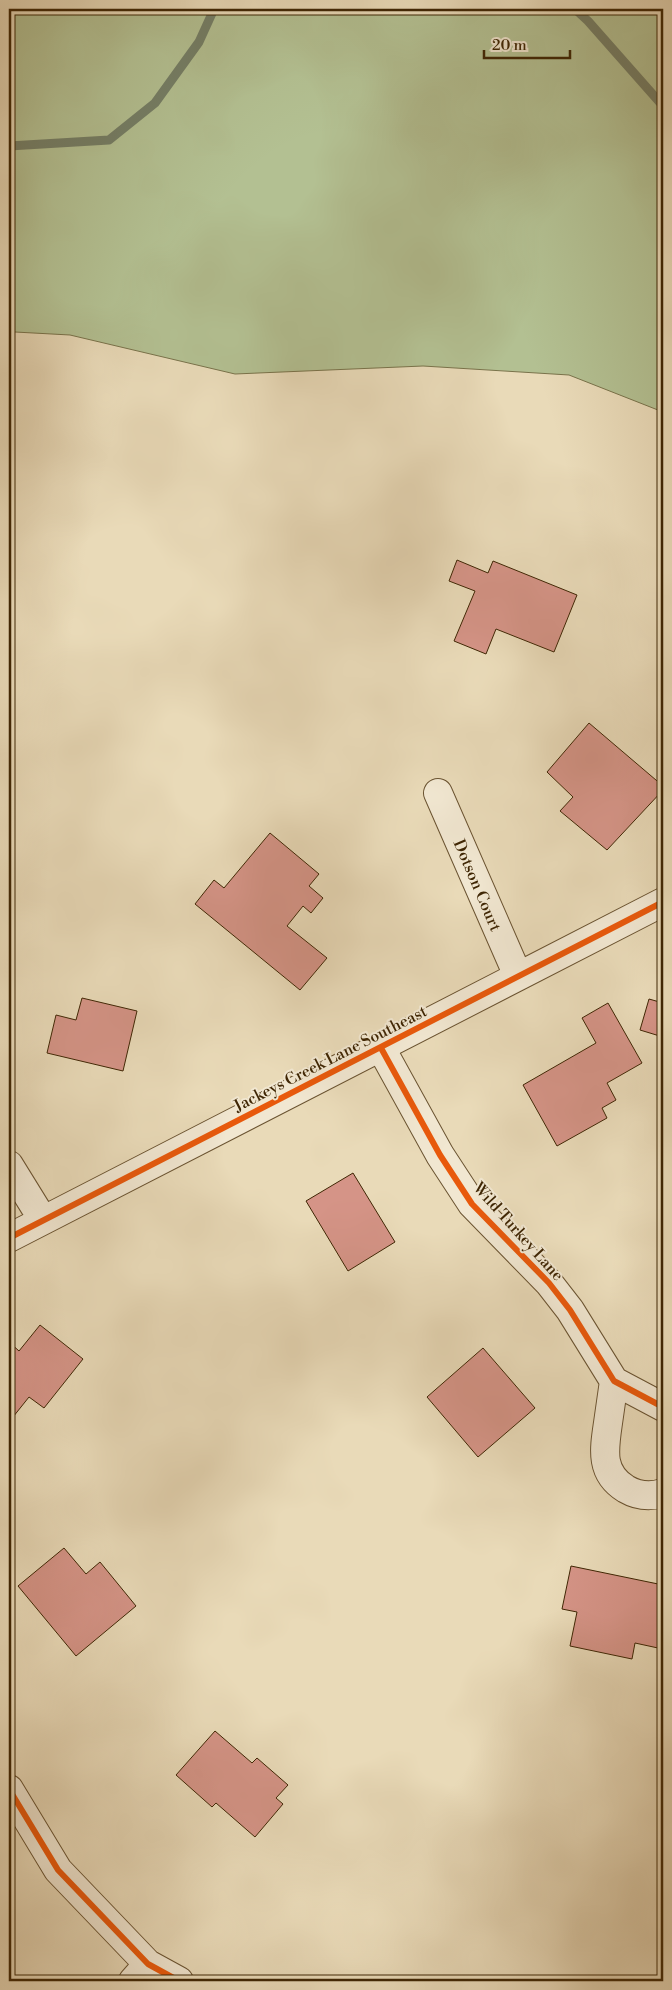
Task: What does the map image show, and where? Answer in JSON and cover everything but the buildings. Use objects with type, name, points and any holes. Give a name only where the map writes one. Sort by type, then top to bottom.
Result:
[{"type":"street","name":"Dotson Court","points":[[438,793],[518,976]]},
{"type":"street","name":"Jackeys Creek Lane Southeast","points":[[9,1238],[663,902]]},
{"type":"street","name":"Wild Turkey Lane","points":[[381,1048],[440,1155],[460,1187],[487,1220],[549,1283],[585,1333],[614,1381]]},
{"type":"street","points":[[9,1166],[44,1220]]},
{"type":"street","points":[[663,1408],[614,1381],[604,1446],[605,1460],[609,1472],[618,1483],[639,1495],[652,1496],[663,1493]]},
{"type":"street","points":[[9,1789],[58,1870],[140,1973],[179,1981]]},
{"type":"green space","points":[[9,9],[663,9],[663,412],[569,375],[423,366],[235,374],[70,335],[15,332],[9,335]]},
{"type":"waterway","points":[[9,146],[109,140],[155,103],[199,42],[214,9]]},
{"type":"waterway","points":[[575,9],[588,21],[663,106]]},
{"type":"cycle path","points":[[9,1238],[663,902]]},
{"type":"cycle path","points":[[381,1048],[440,1155],[472,1204],[549,1283],[570,1310],[614,1381],[663,1407]]},
{"type":"cycle path","points":[[9,1789],[58,1870],[148,1964],[179,1981]]}]
